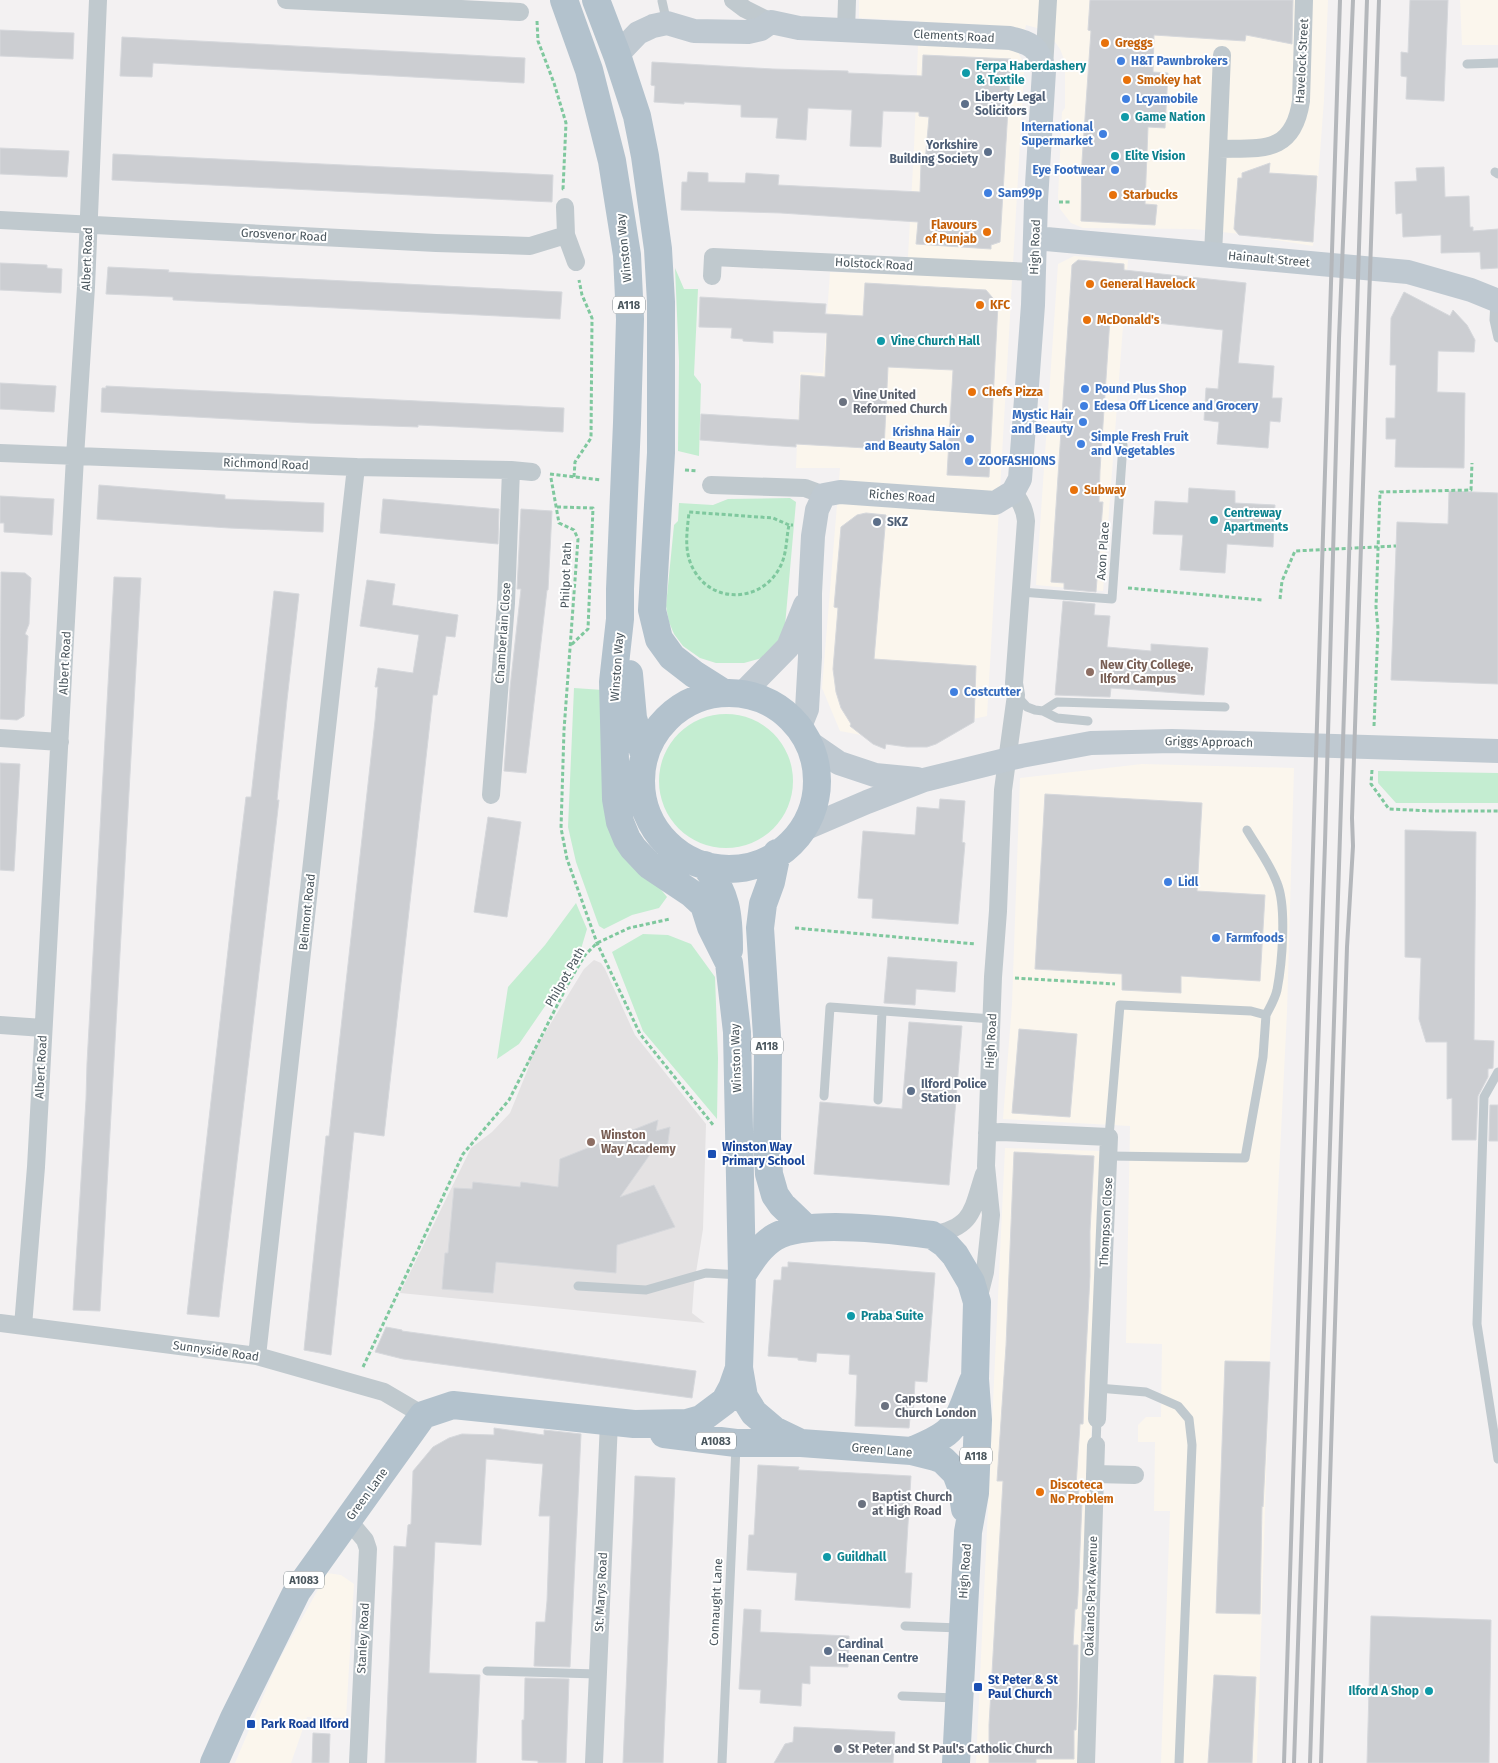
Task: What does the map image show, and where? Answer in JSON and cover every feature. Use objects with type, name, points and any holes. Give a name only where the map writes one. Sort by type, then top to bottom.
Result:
[{"type":"main road","name":"Winston Way","points":[[564,0],[589,70],[612,161],[627,255],[630,319],[627,423],[620,619],[613,691],[616,799],[620,822],[627,839],[649,865],[691,893],[704,905],[711,927],[729,963],[737,1032],[742,1287]]},
{"type":"main road","name":"A118","points":[[596,0],[637,116],[645,156],[658,249],[661,302],[661,453],[652,610],[659,639],[672,657],[694,674],[733,693]]},
{"type":"main road","name":"A118","points":[[620,619],[629,669],[633,718],[644,754]]},
{"type":"main road","points":[[733,693],[764,700],[784,712],[804,736],[816,769],[816,795],[804,829],[792,844],[754,864],[730,868],[705,865],[683,856],[665,842],[651,822],[642,800],[640,777],[644,754],[653,734],[662,723],[684,704],[703,696],[733,693]]},
{"type":"main road","name":"A118","points":[[777,853],[760,928],[768,1051],[767,1137],[769,1174],[775,1195],[806,1228]]},
{"type":"main road","name":"A118","points":[[705,865],[716,880],[726,905],[729,927],[729,963]]},
{"type":"main road","points":[[742,1287],[754,1256],[775,1237],[806,1228],[843,1228],[932,1235]]},
{"type":"main road","name":"A118","points":[[932,1235],[946,1244],[955,1256],[971,1282],[978,1302]]},
{"type":"main road","name":"Green Lane","points":[[742,1287],[739,1368],[744,1397],[754,1412],[774,1430],[801,1443]]},
{"type":"main road","name":"High Road","points":[[956,1763],[968,1532],[975,1493],[978,1420],[974,1379],[978,1302]]},
{"type":"main road","name":"Green Lane","points":[[214,1763],[234,1718],[297,1591],[423,1415],[453,1405],[621,1423],[687,1423],[701,1419],[725,1401],[739,1368]]},
{"type":"main road","name":"High Road","points":[[911,1451],[947,1433],[956,1420],[974,1379]]},
{"type":"main road","name":"Green Lane","points":[[621,1423],[663,1434],[736,1443],[801,1443],[911,1451],[943,1460],[954,1470],[962,1489],[968,1532]]},
{"type":"street","name":"Albert Road","points":[[24,1326],[36,1167],[89,224],[98,0]]},
{"type":"street","points":[[286,0],[501,5],[520,12]]},
{"type":"street","name":"Clements Road","points":[[733,0],[745,9],[771,22],[798,28],[1010,38],[1026,42],[1036,49],[1042,58],[1044,71]]},
{"type":"street","points":[[846,30],[847,0]]},
{"type":"street","name":"High Road","points":[[1013,492],[1020,479],[1023,455],[1048,0]]},
{"type":"street","name":"Havelock Street","points":[[1218,149],[1264,148],[1280,143],[1291,131],[1299,116],[1301,101],[1304,0]]},
{"type":"street","points":[[617,55],[638,33],[653,26],[664,12],[694,31],[748,32],[761,29],[771,22]]},
{"type":"street","points":[[1213,254],[1222,56]]},
{"type":"street","points":[[565,207],[566,235],[576,262]]},
{"type":"street","name":"Grosvenor Road","points":[[0,220],[436,243],[530,246],[566,235]]},
{"type":"street","name":"Hainault Street","points":[[1035,238],[1408,272],[1471,290],[1496,301]]},
{"type":"street","name":"Holstock Road","points":[[712,276],[706,257],[1034,272]]},
{"type":"street","name":"Richmond Road","points":[[0,453],[532,472]]},
{"type":"street","name":"Belmont Road","points":[[257,1356],[356,467]]},
{"type":"street","name":"Chamberlain Close","points":[[491,795],[506,603],[511,470]]},
{"type":"street","name":"Riches Road","points":[[711,485],[805,488],[824,495],[840,492],[994,503],[1013,492]]},
{"type":"street","points":[[1013,492],[1025,512],[1026,521],[1014,682],[1016,695]]},
{"type":"street","points":[[804,736],[810,657],[810,593],[813,536],[817,510],[824,495]]},
{"type":"street","points":[[733,693],[788,646],[810,593]]},
{"type":"street","name":"High Road","points":[[978,1302],[985,1272],[991,1215],[986,1166],[995,945],[1003,790],[1016,695]]},
{"type":"street","name":"Griggs Approach","points":[[804,736],[840,763],[875,775],[924,780]]},
{"type":"street","points":[[0,738],[60,742]]},
{"type":"street","name":"Griggs Approach","points":[[804,829],[924,780],[1021,756],[1091,743],[1181,741],[1498,751]]},
{"type":"street","points":[[0,1024],[43,1028]]},
{"type":"street","points":[[987,1133],[1109,1137]]},
{"type":"street","name":"Thompson Close","points":[[1096,1431],[1109,1137]]},
{"type":"street","name":"High Road","points":[[932,1235],[949,1232],[962,1224],[970,1215],[986,1166]]},
{"type":"street","name":"Sunnyside Road","points":[[0,1323],[257,1356],[384,1392],[423,1415]]},
{"type":"street","name":"St. Marys Road","points":[[594,1763],[598,1674],[621,1423]]},
{"type":"street","name":"Oaklands Park Avenue","points":[[1086,1763],[1096,1431]]},
{"type":"street","points":[[1095,1474],[1135,1475]]},
{"type":"street","name":"Stanley Road","points":[[348,1520],[365,1540],[368,1549],[358,1763]]},
{"type":"lane","points":[[1468,64],[1498,63]]},
{"type":"lane","points":[[1496,301],[1493,317],[1498,338]]},
{"type":"lane","name":"Axon Place","points":[[1021,592],[1112,599],[1123,445]]},
{"type":"lane","points":[[1016,695],[1027,707],[1043,711],[1057,718],[1088,721]]},
{"type":"lane","points":[[1043,711],[1057,702],[1225,707]]},
{"type":"lane","points":[[1109,1156],[1246,1158],[1263,1058],[1266,1015],[1277,991],[1282,933],[1282,901],[1278,884],[1272,870],[1247,830]]},
{"type":"lane","points":[[1109,1137],[1120,1005],[1251,1011],[1266,1015]]},
{"type":"lane","points":[[824,1096],[830,1007],[992,1019]]},
{"type":"lane","points":[[878,1100],[882,1011]]},
{"type":"lane","points":[[1498,1072],[1484,1097],[1477,1324],[1498,1459]]},
{"type":"lane","points":[[578,1286],[646,1290],[706,1273],[742,1287]]},
{"type":"lane","points":[[1098,1388],[1146,1392],[1178,1406],[1189,1419],[1192,1445],[1179,1763]]},
{"type":"lane","name":"Connaught Lane","points":[[722,1763],[736,1443]]},
{"type":"lane","points":[[905,1626],[962,1628]]},
{"type":"lane","points":[[487,1671],[598,1674]]},
{"type":"lane","points":[[902,1696],[959,1698]]},
{"type":"path","points":[[1058,202],[1071,202]]},
{"type":"path","points":[[1373,736],[1378,629],[1376,607],[1380,492],[1471,490],[1472,463]]},
{"type":"path","points":[[571,646],[588,628],[593,508],[557,506],[551,475],[608,481]]},
{"type":"path","name":"Philpot Path","points":[[363,1367],[463,1154],[509,1100],[570,980],[585,955],[596,943],[567,859],[561,828],[564,730],[578,539],[574,530],[559,523],[557,506]]},
{"type":"path","points":[[789,525],[785,553],[780,567],[770,582],[757,591],[740,595],[722,593],[703,582],[694,571],[686,548],[689,512],[773,518],[789,525],[797,524]]},
{"type":"path","points":[[1280,599],[1282,581],[1295,551],[1396,546]]},
{"type":"path","points":[[1113,586],[1262,600]]},
{"type":"path","points":[[1372,764],[1371,784],[1388,809],[1498,811]]},
{"type":"path","points":[[670,919],[629,928],[596,943],[640,1034],[711,1122]]},
{"type":"path","points":[[795,928],[995,945]]},
{"type":"path","points":[[1015,978],[1115,984]]},
{"type":"shaded area","points":[[859,0],[1328,0],[1324,100],[1313,246],[1240,234],[1194,229],[1083,228],[1071,223],[1060,209],[1058,197],[1062,112],[1065,108],[1065,62],[1055,42],[1037,28],[1026,25],[1019,54],[1023,62],[1024,73],[987,716],[882,739],[840,731],[822,688],[840,468],[796,468],[800,372],[823,373],[830,272],[907,275],[919,21],[859,18]]},
{"type":"shaded area","points":[[1460,0],[1498,0],[1498,45],[1462,45]]},
{"type":"shaded area","points":[[1074,256],[1128,260],[1103,591],[1036,585],[1058,264]]},
{"type":"shaded area","points":[[1142,764],[1294,768],[1287,1012],[1270,1353],[1257,1763],[1161,1763],[1170,1511],[1154,1511],[1155,1442],[1138,1442],[1138,1425],[1146,1417],[1161,1417],[1162,1344],[1126,1343],[1130,1126],[1003,1119],[1012,1004],[1020,778]]},
{"type":"shaded area","name":"Winston Way Academy","points":[[594,960],[601,963],[605,969],[635,1035],[706,1124],[703,1229],[694,1285],[692,1313],[705,1323],[400,1293],[471,1148],[492,1132],[510,1113],[530,1064],[527,1062],[584,969]]},
{"type":"shaded area","points":[[1005,1148],[1101,1151],[1080,1763],[976,1763]]},
{"type":"shaded area","points":[[327,1573],[341,1575],[354,1584],[346,1718],[307,1717],[291,1763],[235,1763],[277,1664]]},
{"type":"green space","points":[[675,268],[684,289],[698,289],[694,375],[701,384],[699,456],[678,451],[679,361]]},
{"type":"green space","points":[[790,498],[796,502],[784,637],[762,658],[744,663],[716,663],[700,658],[683,646],[674,634],[669,622],[666,606],[674,525],[678,521],[679,503],[713,505],[728,499]]},
{"type":"green space","points":[[574,688],[603,690],[642,866],[667,897],[659,908],[632,915],[604,929],[599,926],[576,862],[568,827]]},
{"type":"green space","points":[[726,714],[751,720],[773,734],[787,756],[793,781],[787,806],[773,828],[751,842],[726,848],[701,842],[679,828],[665,806],[659,781],[665,756],[679,734],[701,720]]},
{"type":"green space","points":[[1378,771],[1498,773],[1498,803],[1396,803],[1378,783]]},
{"type":"green space","points":[[576,903],[587,929],[581,949],[561,983],[519,1044],[497,1059],[508,987],[545,945]]},
{"type":"green space","points":[[643,934],[668,935],[691,944],[715,977],[718,1058],[717,1119],[643,1031],[612,952]]},
{"type":"building","points":[[1090,0],[1293,0],[1292,44],[1246,35],[1245,41],[1154,35],[1153,72],[1168,73],[1165,128],[1148,127],[1145,204],[1157,205],[1155,225],[1081,221],[1082,161],[1091,31],[1088,30]]},
{"type":"building","points":[[1410,0],[1448,0],[1444,101],[1406,99],[1407,77],[1401,76],[1401,52],[1408,53]]},
{"type":"building","points":[[0,30],[74,33],[73,59],[0,56]]},
{"type":"building","points":[[122,37],[525,58],[524,83],[153,63],[152,77],[120,76]]},
{"type":"building","points":[[923,55],[1011,59],[1000,242],[991,245],[991,249],[916,244],[918,222],[781,213],[681,210],[682,182],[687,182],[688,172],[708,173],[708,182],[745,183],[746,173],[779,175],[778,185],[920,192],[921,163],[925,163],[929,117],[919,116],[919,112],[883,111],[881,147],[850,146],[852,110],[808,108],[806,140],[776,138],[778,118],[741,117],[741,105],[654,102],[655,86],[651,85],[652,62],[922,76]]},
{"type":"building","points":[[0,148],[69,151],[67,177],[0,174]]},
{"type":"building","points":[[113,154],[553,175],[552,202],[112,180]]},
{"type":"building","points":[[1270,163],[1269,173],[1317,176],[1313,242],[1239,235],[1234,229],[1238,178],[1242,178],[1242,173]]},
{"type":"building","points":[[1444,167],[1445,197],[1469,196],[1470,227],[1473,227],[1473,231],[1498,229],[1498,268],[1481,269],[1480,252],[1441,253],[1441,235],[1403,237],[1402,213],[1396,214],[1395,182],[1417,181],[1416,168]]},
{"type":"building","points":[[1078,260],[1124,264],[1124,270],[1246,283],[1238,363],[1274,366],[1272,398],[1282,398],[1280,422],[1270,421],[1268,448],[1217,444],[1219,422],[1204,420],[1206,388],[1218,389],[1223,330],[1110,318],[1100,470],[1099,502],[1103,502],[1096,592],[1064,589],[1064,583],[1051,582],[1072,265]]},
{"type":"building","points":[[0,263],[47,265],[47,268],[62,269],[61,293],[0,290]]},
{"type":"building","points":[[108,267],[169,270],[168,272],[562,292],[560,319],[173,300],[173,297],[106,294]]},
{"type":"building","points":[[865,283],[986,290],[998,304],[989,477],[947,475],[953,370],[888,367],[884,449],[796,444],[796,447],[700,440],[701,414],[799,420],[801,375],[825,377],[827,333],[773,331],[773,343],[743,341],[743,339],[731,338],[732,328],[699,327],[700,297],[826,304],[825,314],[863,316]]},
{"type":"building","points":[[1404,292],[1450,316],[1453,310],[1467,325],[1475,340],[1474,352],[1438,351],[1437,392],[1465,393],[1464,468],[1395,467],[1396,439],[1386,439],[1386,418],[1395,418],[1396,365],[1390,365],[1391,318]]},
{"type":"building","points":[[0,383],[56,386],[54,412],[0,409]]},
{"type":"building","points":[[106,386],[564,408],[563,432],[418,425],[418,427],[307,423],[101,412],[102,388],[106,388]]},
{"type":"building","points":[[99,485],[225,495],[225,499],[324,503],[323,532],[97,519]]},
{"type":"building","name":"Centreway Apartments","points":[[1189,488],[1235,491],[1235,503],[1275,505],[1273,547],[1227,544],[1225,573],[1180,570],[1183,535],[1153,534],[1155,501],[1188,503]]},
{"type":"building","points":[[1449,491],[1498,493],[1498,684],[1391,680],[1397,522],[1448,524]]},
{"type":"building","points":[[0,496],[54,499],[52,535],[4,532],[4,523],[0,523]]},
{"type":"building","points":[[383,499],[499,509],[498,544],[380,533]]},
{"type":"building","points":[[521,509],[552,511],[548,590],[526,773],[504,771],[510,688],[521,589],[517,589]]},
{"type":"building","points":[[866,513],[886,515],[874,659],[976,666],[974,722],[936,744],[927,747],[886,744],[885,749],[873,744],[850,726],[851,724],[841,708],[836,692],[833,669],[838,608],[834,607],[841,527],[857,515]]},
{"type":"building","points":[[1,572],[25,573],[31,578],[29,624],[25,634],[28,636],[24,716],[17,720],[0,719]]},
{"type":"building","points":[[114,577],[141,578],[100,1311],[73,1310],[86,1099]]},
{"type":"building","points":[[367,580],[395,584],[392,605],[458,615],[455,637],[446,636],[437,695],[433,695],[384,1136],[354,1132],[331,1355],[304,1350],[326,1136],[329,1136],[375,721],[378,687],[375,687],[378,668],[413,673],[419,635],[360,626]]},
{"type":"building","points":[[274,591],[299,594],[277,800],[279,800],[219,1317],[187,1314],[235,888],[246,797],[251,797]]},
{"type":"building","points":[[1063,601],[1095,604],[1094,615],[1110,616],[1107,647],[1151,651],[1151,644],[1208,648],[1204,695],[1111,688],[1110,697],[1055,695]]},
{"type":"building","points":[[0,763],[20,764],[14,871],[0,870]]},
{"type":"building","points":[[1045,794],[1202,803],[1197,891],[1265,895],[1260,981],[1181,976],[1181,993],[1122,990],[1122,974],[1035,969]]},
{"type":"building","points":[[940,799],[965,801],[962,842],[965,843],[958,924],[872,918],[873,899],[858,898],[863,831],[915,835],[917,807],[939,809]]},
{"type":"building","points":[[488,817],[521,822],[507,917],[474,912]]},
{"type":"building","points":[[1405,830],[1476,832],[1474,1040],[1494,1041],[1493,1068],[1488,1069],[1488,1077],[1478,1096],[1476,1140],[1452,1140],[1452,1098],[1447,1099],[1447,1042],[1426,1042],[1419,1019],[1421,958],[1405,957]]},
{"type":"building","points":[[888,957],[957,962],[955,992],[916,989],[915,1005],[884,1003]]},
{"type":"building","points":[[909,1022],[962,1026],[949,1185],[814,1174],[820,1102],[902,1109]]},
{"type":"building","points":[[1019,1029],[1077,1034],[1070,1117],[1012,1113]]},
{"type":"building","points":[[1490,1105],[1498,1105],[1498,1141],[1489,1141]]},
{"type":"building","points":[[658,1120],[656,1131],[670,1127],[667,1149],[656,1146],[620,1197],[654,1185],[675,1227],[617,1245],[616,1273],[496,1262],[493,1293],[442,1289],[445,1253],[448,1253],[454,1188],[472,1189],[473,1182],[520,1187],[521,1182],[558,1187],[560,1159]]},
{"type":"building","points":[[1014,1152],[1094,1156],[1083,1424],[1080,1424],[1076,1486],[1079,1486],[1078,1503],[1082,1503],[1078,1595],[1077,1609],[1075,1609],[1073,1645],[1078,1645],[1077,1707],[1076,1730],[1074,1730],[1074,1759],[1036,1759],[1036,1763],[989,1763],[989,1725],[1003,1481],[997,1481],[1006,1346]]},
{"type":"building","name":"Praba Suite","points":[[788,1262],[935,1273],[927,1382],[915,1381],[913,1418],[910,1418],[909,1428],[855,1426],[857,1375],[849,1374],[850,1355],[817,1353],[816,1362],[798,1360],[798,1358],[768,1356],[774,1280],[781,1280],[782,1267],[788,1267]]},
{"type":"building","points":[[386,1327],[402,1331],[696,1371],[692,1398],[403,1359],[375,1352]]},
{"type":"building","points":[[1225,1361],[1270,1362],[1262,1506],[1260,1614],[1216,1613]]},
{"type":"building","points":[[494,1428],[544,1435],[544,1430],[581,1434],[570,1667],[534,1666],[536,1622],[545,1622],[547,1601],[550,1516],[539,1516],[543,1464],[486,1459],[481,1545],[435,1542],[429,1673],[480,1675],[476,1763],[385,1763],[394,1546],[406,1547],[408,1525],[411,1524],[413,1471],[433,1447],[449,1438],[462,1434],[494,1435]]},
{"type":"building","points":[[758,1465],[799,1467],[798,1470],[911,1476],[905,1573],[912,1573],[910,1608],[795,1600],[797,1573],[747,1570],[749,1535],[754,1535]]},
{"type":"building","points":[[635,1476],[675,1478],[663,1763],[623,1763]]},
{"type":"building","points":[[744,1609],[761,1610],[760,1632],[849,1636],[848,1667],[810,1666],[810,1684],[802,1683],[801,1706],[760,1703],[761,1690],[739,1689]]},
{"type":"building","name":"Ilford A Shop","points":[[1371,1616],[1491,1620],[1489,1763],[1367,1763]]},
{"type":"building","points":[[1214,1675],[1256,1677],[1252,1763],[1208,1763]]},
{"type":"building","points":[[525,1678],[569,1679],[566,1763],[538,1763],[538,1761],[522,1760]]},
{"type":"building","name":"St Peter and St Paul's Catholic Church","points":[[794,1727],[895,1732],[893,1763],[774,1763],[785,1744],[793,1742]]},
{"type":"building","points":[[313,1733],[330,1734],[329,1763],[312,1763]]},
{"type":"railway","points":[[1284,1763],[1340,0]]},
{"type":"railway","points":[[1294,1763],[1325,843],[1339,338],[1353,0]]},
{"type":"railway","points":[[1310,1763],[1367,0]]},
{"type":"railway","points":[[1321,1763],[1347,947],[1353,846],[1352,818],[1379,0]]},
{"type":"place","name":"Greggs","points":[[1105,43]]},
{"type":"place","name":"H&T Pawnbrokers","points":[[1121,61]]},
{"type":"place","name":"Ferpa Haberdashery & Textile","points":[[966,73]]},
{"type":"place","name":"Smokey hat","points":[[1127,80]]},
{"type":"place","name":"Lcyamobile","points":[[1126,99]]},
{"type":"place","name":"Liberty Legal Solicitors","points":[[965,104]]},
{"type":"place","name":"Game Nation","points":[[1125,117]]},
{"type":"place","name":"International Supermarket","points":[[1103,134]]},
{"type":"place","name":"Yorkshire Building Society","points":[[988,152]]},
{"type":"place","name":"Elite Vision","points":[[1115,156]]},
{"type":"place","name":"Eye Footwear","points":[[1115,170]]},
{"type":"place","name":"Sam99p","points":[[988,193]]},
{"type":"place","name":"Starbucks","points":[[1113,195]]},
{"type":"place","name":"Flavours of Punjab","points":[[987,232]]},
{"type":"place","name":"General Havelock","points":[[1090,284]]},
{"type":"place","name":"KFC","points":[[980,305]]},
{"type":"place","name":"McDonald's","points":[[1087,320]]},
{"type":"place","name":"Vine Church Hall","points":[[881,341]]},
{"type":"place","name":"Pound Plus Shop","points":[[1085,389]]},
{"type":"place","name":"Chefs Pizza","points":[[972,392]]},
{"type":"place","name":"Vine United Reformed Church","points":[[843,402]]},
{"type":"place","name":"Edesa Off Licence and Grocery","points":[[1084,406]]},
{"type":"place","name":"Mystic Hair and Beauty","points":[[1083,422]]},
{"type":"place","name":"Krishna Hair and Beauty Salon","points":[[970,439]]},
{"type":"place","name":"Simple Fresh Fruit and Vegetables","points":[[1081,444]]},
{"type":"place","name":"ZOOFASHIONS","points":[[969,461]]},
{"type":"place","name":"Subway","points":[[1074,490]]},
{"type":"place","name":"Centreway Apartments","points":[[1214,520]]},
{"type":"place","name":"SKZ","points":[[877,522]]},
{"type":"place","name":"New City College, Ilford Campus","points":[[1090,672]]},
{"type":"place","name":"Costcutter","points":[[954,692]]},
{"type":"place","name":"Lidl","points":[[1168,882]]},
{"type":"place","name":"Farmfoods","points":[[1216,938]]},
{"type":"place","name":"Ilford Police Station","points":[[911,1091]]},
{"type":"place","name":"Winston Way Academy","points":[[591,1142]]},
{"type":"place","name":"Winston Way Primary School","points":[[712,1154]]},
{"type":"place","name":"Praba Suite","points":[[851,1316]]},
{"type":"place","name":"Capstone Church London","points":[[885,1406]]},
{"type":"place","name":"Discoteca No Problem","points":[[1040,1492]]},
{"type":"place","name":"Baptist Church at High Road","points":[[862,1504]]},
{"type":"place","name":"Guildhall","points":[[827,1557]]},
{"type":"place","name":"Cardinal Heenan Centre","points":[[828,1651]]},
{"type":"place","name":"St Peter & St Paul Church","points":[[978,1687]]},
{"type":"place","name":"Ilford A Shop","points":[[1429,1691]]},
{"type":"place","name":"Park Road Ilford","points":[[251,1724]]},
{"type":"place","name":"St Peter and St Paul's Catholic Church","points":[[838,1749]]}]
